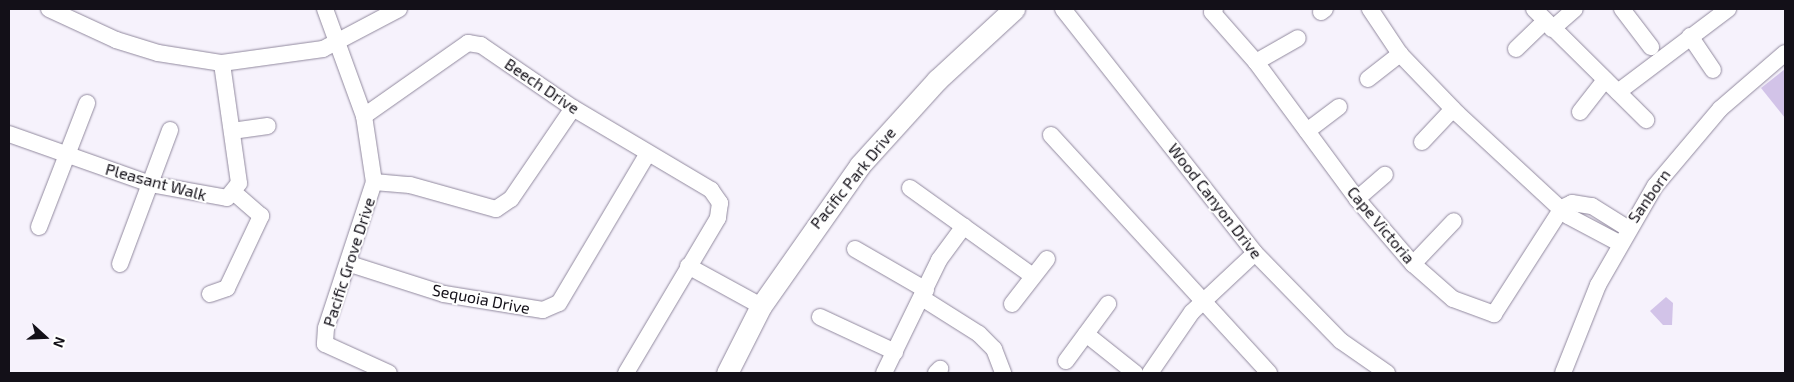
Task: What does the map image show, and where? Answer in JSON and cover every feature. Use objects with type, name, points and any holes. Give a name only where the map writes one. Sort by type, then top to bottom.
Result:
[{"type":"main road","name":"Pacific Park Drive","points":[[727,373],[761,306],[860,166],[937,80],[1014,9]]},
{"type":"street","points":[[49,9],[116,40],[158,53],[222,63],[284,57],[338,42],[399,9]]},
{"type":"street","name":"Pacific Grove Drive","points":[[325,9],[364,116],[374,182],[350,264],[326,328],[325,344],[356,362],[389,373]]},
{"type":"street","name":"Wood Canyon Drive","points":[[1063,9],[1255,253],[1341,341],[1387,373]]},
{"type":"street","points":[[1370,9],[1400,54],[1453,110],[1562,208],[1619,243]]},
{"type":"street","points":[[1534,9],[1646,120]]},
{"type":"street","points":[[1516,49],[1575,9]]},
{"type":"street","points":[[1622,9],[1651,46]]},
{"type":"street","points":[[1618,92],[1690,36],[1707,14],[1728,9]]},
{"type":"street","name":"Cape Victoria","points":[[1212,10],[1256,62],[1357,199],[1413,264],[1453,298],[1494,314],[1562,208]]},
{"type":"street","points":[[1690,36],[1714,70]]},
{"type":"street","points":[[1256,62],[1298,38]]},
{"type":"street","name":"Beech Drive","points":[[364,116],[468,43],[481,45],[573,108],[711,190],[720,202],[718,218],[688,266]]},
{"type":"street","name":"Sanborn","points":[[1563,373],[1583,318],[1627,228],[1691,140],[1742,88],[1785,53]]},
{"type":"street","points":[[1368,78],[1400,54]]},
{"type":"street","points":[[210,294],[227,288],[262,216],[235,193],[239,183],[222,63]]},
{"type":"street","points":[[1580,112],[1605,80]]},
{"type":"street","points":[[39,227],[87,103]]},
{"type":"street","points":[[1307,131],[1339,107]]},
{"type":"street","points":[[374,182],[410,185],[496,209],[511,199],[573,108]]},
{"type":"street","points":[[1422,142],[1453,110]]},
{"type":"street","points":[[232,131],[268,126]]},
{"type":"street","points":[[120,264],[170,130]]},
{"type":"street","name":"Pleasant Walk","points":[[9,134],[66,157],[150,184],[209,197],[227,198],[235,193]]},
{"type":"street","points":[[1052,135],[1269,373]]},
{"type":"street","name":"Sequoia Drive","points":[[350,264],[444,294],[543,310],[559,303],[648,153]]},
{"type":"street","points":[[1357,199],[1385,175]]},
{"type":"street","points":[[910,188],[1033,276]]},
{"type":"street","points":[[1562,208],[1572,203],[1592,206],[1627,228]]},
{"type":"street","points":[[1413,264],[1454,221]]},
{"type":"street","points":[[884,373],[939,260],[964,226]]},
{"type":"street","points":[[855,249],[924,294],[979,334],[994,349],[1003,373]]},
{"type":"street","points":[[1150,373],[1177,332],[1204,300],[1255,253]]},
{"type":"street","points":[[1012,304],[1047,259]]},
{"type":"street","points":[[626,373],[688,266],[761,306]]},
{"type":"street","points":[[1066,361],[1108,304]]},
{"type":"street","points":[[820,317],[895,352]]},
{"type":"street","points":[[1086,334],[1135,373]]},
{"type":"shaded area","points":[[1785,69],[1785,118],[1761,88]]},
{"type":"shaded area","points":[[1666,297],[1673,303],[1672,325],[1663,325],[1650,311]]}]
